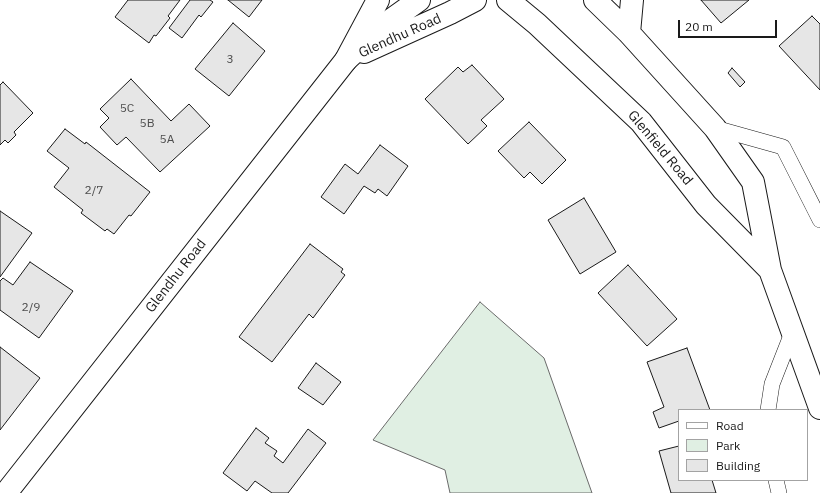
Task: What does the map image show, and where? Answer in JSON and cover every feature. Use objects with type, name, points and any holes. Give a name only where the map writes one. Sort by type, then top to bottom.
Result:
[{"type":"main road","points":[[346,60],[378,0]]},
{"type":"main road","name":"Glendhu Road","points":[[6,493],[346,60],[384,25],[419,0]]},
{"type":"main road","name":"Glendhu Road","points":[[346,60],[450,13],[475,0]]},
{"type":"main road","name":"Glenfield Road","points":[[508,0],[537,24],[641,122],[706,205],[770,270]]},
{"type":"main road","name":"Glenfield Road","points":[[595,0],[629,33],[715,128],[753,182],[770,270],[820,408]]},
{"type":"main road","points":[[629,33],[632,0]]},
{"type":"lane","points":[[715,128],[783,146],[820,220]]},
{"type":"lane","points":[[768,409],[772,384],[792,332]]},
{"type":"lane","points":[[776,481],[779,493]]},
{"type":"green space","points":[[480,302],[544,358],[592,493],[450,493],[445,470],[373,440]]},
{"type":"building","points":[[128,0],[180,0],[168,16],[170,18],[156,36],[154,35],[149,43],[115,17]]},
{"type":"building","points":[[190,0],[210,0],[213,2],[201,17],[199,15],[182,38],[169,28]]},
{"type":"building","points":[[228,0],[262,0],[249,17]]},
{"type":"building","points":[[701,0],[749,0],[721,23]]},
{"type":"building","points":[[812,16],[820,24],[820,90],[779,46]]},
{"type":"building","points":[[233,23],[265,51],[229,96],[195,69]]},
{"type":"building","points":[[472,65],[504,99],[481,120],[487,126],[468,144],[425,99],[458,67],[463,72]]},
{"type":"building","points":[[732,68],[745,82],[740,87],[728,73]]},
{"type":"building","points":[[131,79],[171,121],[189,104],[210,126],[160,172],[126,137],[117,145],[100,127],[109,118],[100,109]]},
{"type":"building","points":[[3,82],[33,113],[14,132],[16,135],[8,143],[5,140],[0,145],[0,85]]},
{"type":"building","points":[[529,122],[566,160],[542,184],[530,172],[524,178],[498,151]]},
{"type":"building","points":[[65,129],[85,144],[86,142],[150,192],[114,234],[107,229],[105,231],[81,213],[83,210],[54,187],[69,168],[47,151]]},
{"type":"building","points":[[380,145],[408,166],[387,196],[378,189],[375,193],[364,186],[344,214],[321,197],[345,164],[358,174]]},
{"type":"building","points":[[584,198],[616,252],[580,274],[548,220]]},
{"type":"building","points":[[0,211],[32,233],[0,277]]},
{"type":"building","points":[[310,244],[343,269],[341,272],[345,275],[313,318],[309,314],[272,362],[239,337]]},
{"type":"building","points":[[30,262],[73,291],[39,338],[0,310],[0,281],[3,278],[13,285]]},
{"type":"building","points":[[628,265],[677,319],[647,346],[598,293]]},
{"type":"building","points":[[0,347],[40,378],[0,430]]},
{"type":"building","points":[[687,348],[710,409],[678,409],[678,421],[659,428],[653,412],[664,407],[647,362]]},
{"type":"building","points":[[316,363],[341,382],[323,405],[298,388]]},
{"type":"building","points":[[256,428],[269,438],[265,443],[277,451],[274,456],[283,463],[308,429],[326,443],[288,493],[272,493],[255,481],[247,491],[223,473]]},
{"type":"building","points":[[678,446],[678,481],[712,481],[716,493],[671,493],[659,451]]}]
